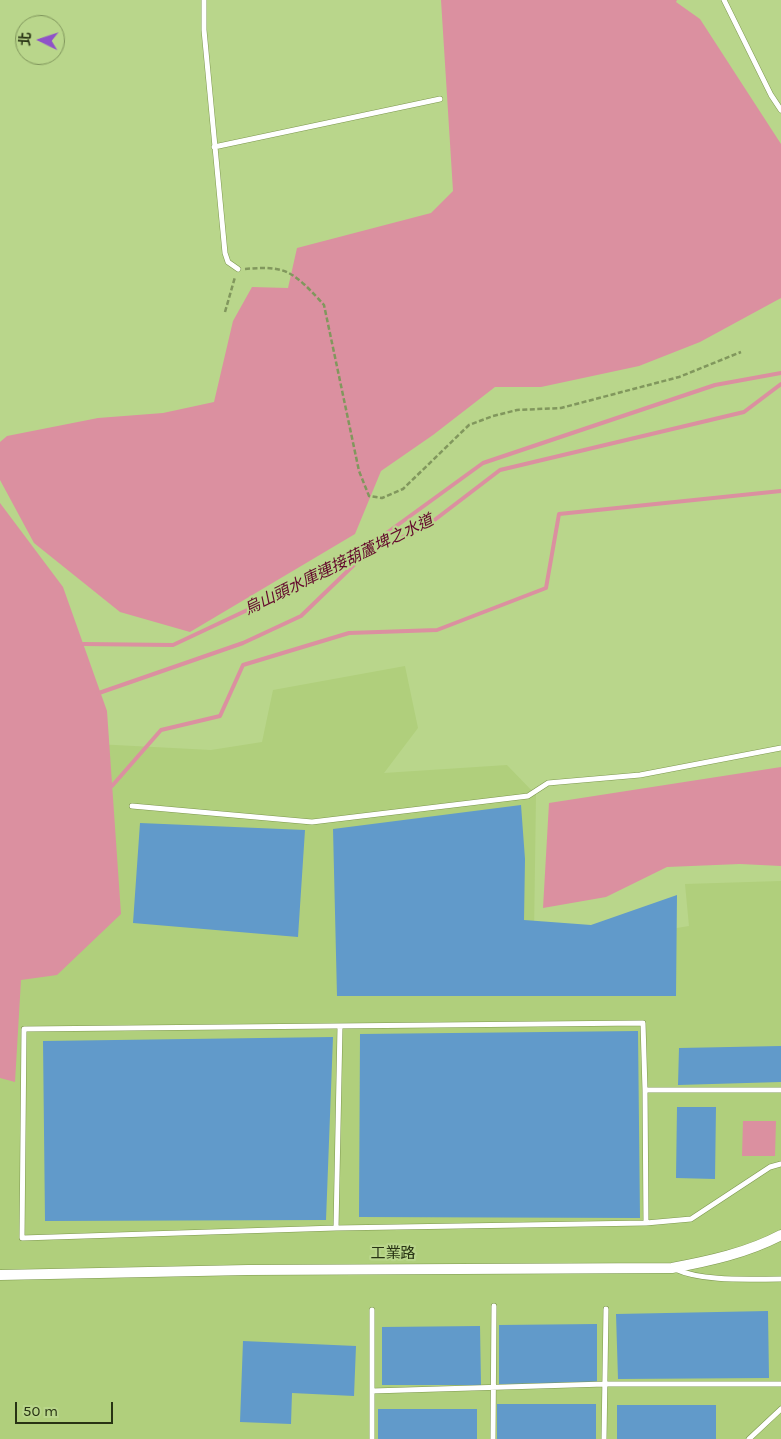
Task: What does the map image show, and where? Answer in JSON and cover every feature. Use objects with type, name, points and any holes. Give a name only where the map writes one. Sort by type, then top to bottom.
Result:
[{"type":"street","name":"工業路","points":[[0,1276],[268,1270],[672,1268],[709,1261],[763,1245],[781,1235]]},
{"type":"lane","points":[[204,0],[204,30],[225,252],[228,262],[238,269]]},
{"type":"lane","points":[[724,0],[771,95],[781,110]]},
{"type":"lane","points":[[214,147],[440,99]]},
{"type":"lane","points":[[132,806],[312,822],[528,796],[548,783],[640,775],[781,748]]},
{"type":"lane","points":[[646,1223],[643,1024],[24,1029],[22,1238],[336,1228],[646,1223],[691,1219],[770,1167],[781,1164]]},
{"type":"lane","points":[[336,1228],[340,1027]]},
{"type":"lane","points":[[645,1090],[781,1090]]},
{"type":"lane","points":[[672,1268],[688,1275],[740,1279],[781,1279]]},
{"type":"lane","points":[[493,1439],[494,1306]]},
{"type":"lane","points":[[604,1439],[606,1309]]},
{"type":"lane","points":[[372,1310],[372,1439]]},
{"type":"lane","points":[[372,1391],[605,1384],[781,1384]]},
{"type":"lane","points":[[749,1439],[781,1409]]},
{"type":"path","points":[[224,312],[238,269],[261,268],[282,270],[305,285],[324,305],[359,471],[369,496],[382,498],[403,489],[469,425],[509,412],[561,408],[679,377],[741,352]]},
{"type":"shaded area","points":[[441,0],[677,0],[676,2],[700,19],[781,144],[781,298],[700,342],[639,366],[541,387],[495,387],[433,435],[381,471],[355,534],[190,632],[120,612],[34,543],[0,480],[0,442],[7,436],[98,418],[163,413],[214,402],[233,321],[252,287],[288,288],[297,248],[431,213],[453,191]]},
{"type":"shaded area","points":[[0,503],[63,587],[107,711],[121,914],[57,975],[21,980],[15,1082],[0,1078]]},
{"type":"shaded area","points":[[405,666],[418,728],[384,773],[507,765],[536,795],[534,933],[615,938],[689,926],[685,884],[781,881],[781,1439],[0,1439],[0,739],[211,750],[262,742],[273,690]]},
{"type":"shaded area","points":[[781,767],[781,866],[740,864],[667,867],[606,897],[543,908],[549,803]]},
{"type":"shaded area","points":[[743,1121],[776,1121],[775,1156],[742,1156]]},
{"type":"building","points":[[521,805],[525,859],[524,920],[591,925],[677,895],[676,996],[337,996],[333,829]]},
{"type":"building","points":[[140,823],[305,830],[298,937],[133,923]]},
{"type":"building","points":[[638,1031],[640,1218],[359,1217],[360,1034]]},
{"type":"building","points":[[333,1037],[326,1220],[45,1221],[43,1041]]},
{"type":"building","points":[[781,1046],[781,1082],[678,1085],[679,1048]]},
{"type":"building","points":[[677,1107],[716,1107],[715,1179],[676,1178]]},
{"type":"building","points":[[768,1311],[769,1378],[618,1379],[616,1314]]},
{"type":"building","points":[[597,1324],[597,1383],[499,1384],[499,1325]]},
{"type":"building","points":[[480,1326],[481,1385],[382,1385],[382,1327]]},
{"type":"building","points":[[243,1341],[356,1346],[354,1396],[292,1393],[291,1424],[240,1422]]},
{"type":"building","points":[[497,1404],[596,1404],[596,1439],[497,1439]]},
{"type":"building","points":[[617,1405],[716,1405],[716,1439],[617,1439]]},
{"type":"building","points":[[378,1409],[477,1409],[477,1439],[378,1439]]},
{"type":"waterway","points":[[96,694],[243,643],[301,616],[388,532],[483,463],[715,385],[781,373]]},
{"type":"waterway","name":"烏山頭水庫連接葫蘆埤之水道","points":[[367,554],[428,525],[500,470],[744,412],[781,384]]},
{"type":"waterway","name":"烏山頭水庫連接葫蘆埤之水道","points":[[112,786],[161,730],[220,716],[243,665],[349,633],[437,630],[546,588],[559,514],[781,491]]},
{"type":"waterway","name":"烏山頭水庫連接葫蘆埤之水道","points":[[83,644],[173,645],[360,557]]}]
